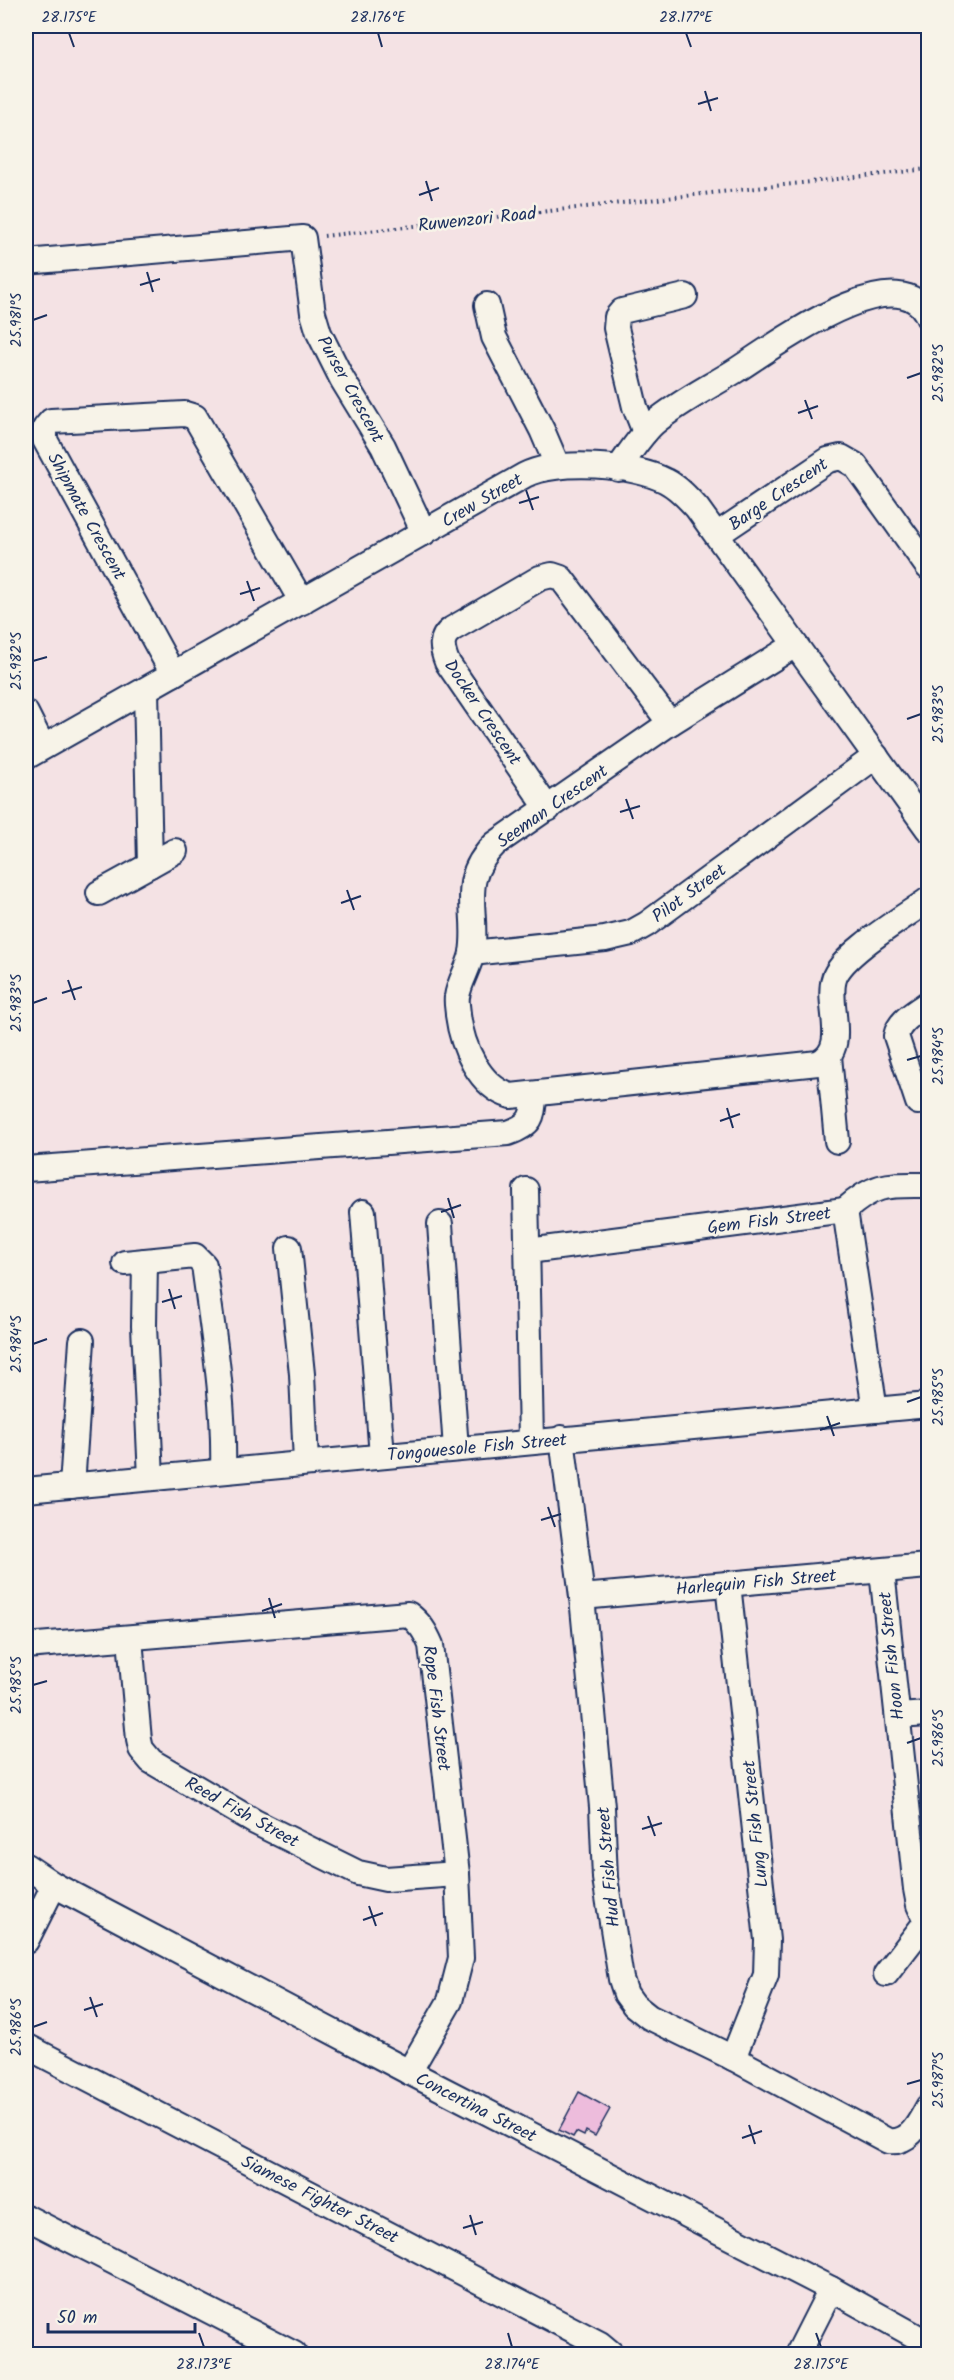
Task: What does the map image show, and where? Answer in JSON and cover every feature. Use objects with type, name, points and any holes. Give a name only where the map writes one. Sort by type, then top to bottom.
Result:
[{"type":"street","points":[[26,262],[303,238]]},
{"type":"street","name":"Purser Crescent","points":[[303,238],[313,313],[319,333],[342,379],[383,446],[424,533]]},
{"type":"street","points":[[618,469],[645,432],[681,403],[808,324],[850,304],[892,293],[915,299],[927,309]]},
{"type":"street","points":[[645,432],[635,407],[616,327],[617,317],[622,311],[685,296]]},
{"type":"street","points":[[487,305],[494,337],[542,430],[557,465]]},
{"type":"street","name":"Shipmate Crescent","points":[[173,674],[45,440],[45,428],[51,421],[185,414],[195,417],[302,602]]},
{"type":"street","name":"Barge Crescent","points":[[718,534],[828,460],[841,457],[855,465],[928,567]]},
{"type":"street","name":"Crew Street","points":[[34,752],[535,470],[557,465],[596,466],[645,473],[674,486],[698,508],[928,829]]},
{"type":"street","name":"Docker Crescent","points":[[548,808],[447,662],[442,642],[445,635],[452,629],[540,578],[555,575],[561,578],[670,723]]},
{"type":"street","name":"Seeman Crescent","points":[[795,645],[670,723],[495,844],[482,857],[472,887],[472,953],[456,998],[461,1033],[472,1064],[494,1088],[502,1094],[511,1096],[818,1063],[832,1050]]},
{"type":"street","points":[[146,690],[150,865]]},
{"type":"street","points":[[26,713],[34,752]]},
{"type":"street","name":"Pilot Street","points":[[472,953],[605,939],[631,933],[647,924],[876,756]]},
{"type":"street","points":[[99,893],[175,851]]},
{"type":"street","points":[[837,1141],[832,1050],[832,990],[837,970],[852,954],[928,900]]},
{"type":"street","points":[[918,1102],[896,1036],[897,1029],[903,1022],[928,1003]]},
{"type":"street","points":[[26,1169],[508,1133],[522,1128],[531,1119],[534,1094]]},
{"type":"street","points":[[846,1210],[863,1195],[880,1186],[928,1185]]},
{"type":"street","points":[[526,1190],[531,1441]]},
{"type":"street","name":"Gem Fish Street","points":[[528,1251],[846,1210],[875,1410]]},
{"type":"street","points":[[363,1212],[382,1456]]},
{"type":"street","points":[[440,1224],[456,1449]]},
{"type":"street","points":[[289,1248],[302,1374],[306,1463]]},
{"type":"street","points":[[151,1478],[144,1326],[135,1262],[195,1257],[204,1265],[215,1345],[224,1440],[223,1471]]},
{"type":"street","points":[[72,1486],[82,1341]]},
{"type":"street","name":"Tongouesole Fish Street","points":[[26,1490],[928,1405]]},
{"type":"street","name":"Hud Fish Street","points":[[562,1438],[582,1597],[602,1807],[605,1878],[621,1979],[626,1994],[633,2005],[649,2018],[733,2058],[888,2141],[897,2141],[909,2135],[928,2107]]},
{"type":"street","name":"Harlequin Fish Street","points":[[582,1597],[928,1566]]},
{"type":"street","name":"Hoon Fish Street","points":[[882,1571],[898,1716],[920,1849],[919,1905],[927,1923]]},
{"type":"street","name":"Lung Fish Street","points":[[728,1584],[767,1940],[766,1975],[733,2058]]},
{"type":"street","name":"Rope Fish Street","points":[[26,1646],[408,1614],[417,1621],[425,1630],[431,1645],[457,1874],[461,1958],[457,1981],[450,2001],[409,2073]]},
{"type":"street","name":"Reed Fish Street","points":[[130,1639],[138,1740],[141,1749],[151,1761],[255,1822],[358,1873],[386,1879],[457,1874]]},
{"type":"street","points":[[898,1716],[928,1714]]},
{"type":"street","name":"Concertina Street","points":[[26,1866],[54,1885],[409,2073],[831,2289],[928,2343]]},
{"type":"street","points":[[26,1941],[54,1885]]},
{"type":"street","points":[[886,1974],[927,1923]]},
{"type":"street","name":"Siamese Fighter Street","points":[[26,2046],[600,2344],[612,2355]]},
{"type":"street","points":[[26,2217],[294,2355]]},
{"type":"street","points":[[798,2355],[831,2289]]},
{"type":"path","name":"Ruwenzori Road","points":[[303,238],[928,169]]},
{"type":"building","points":[[579,2092],[610,2109],[595,2136],[586,2131],[584,2136],[576,2132],[573,2137],[559,2130]]}]
